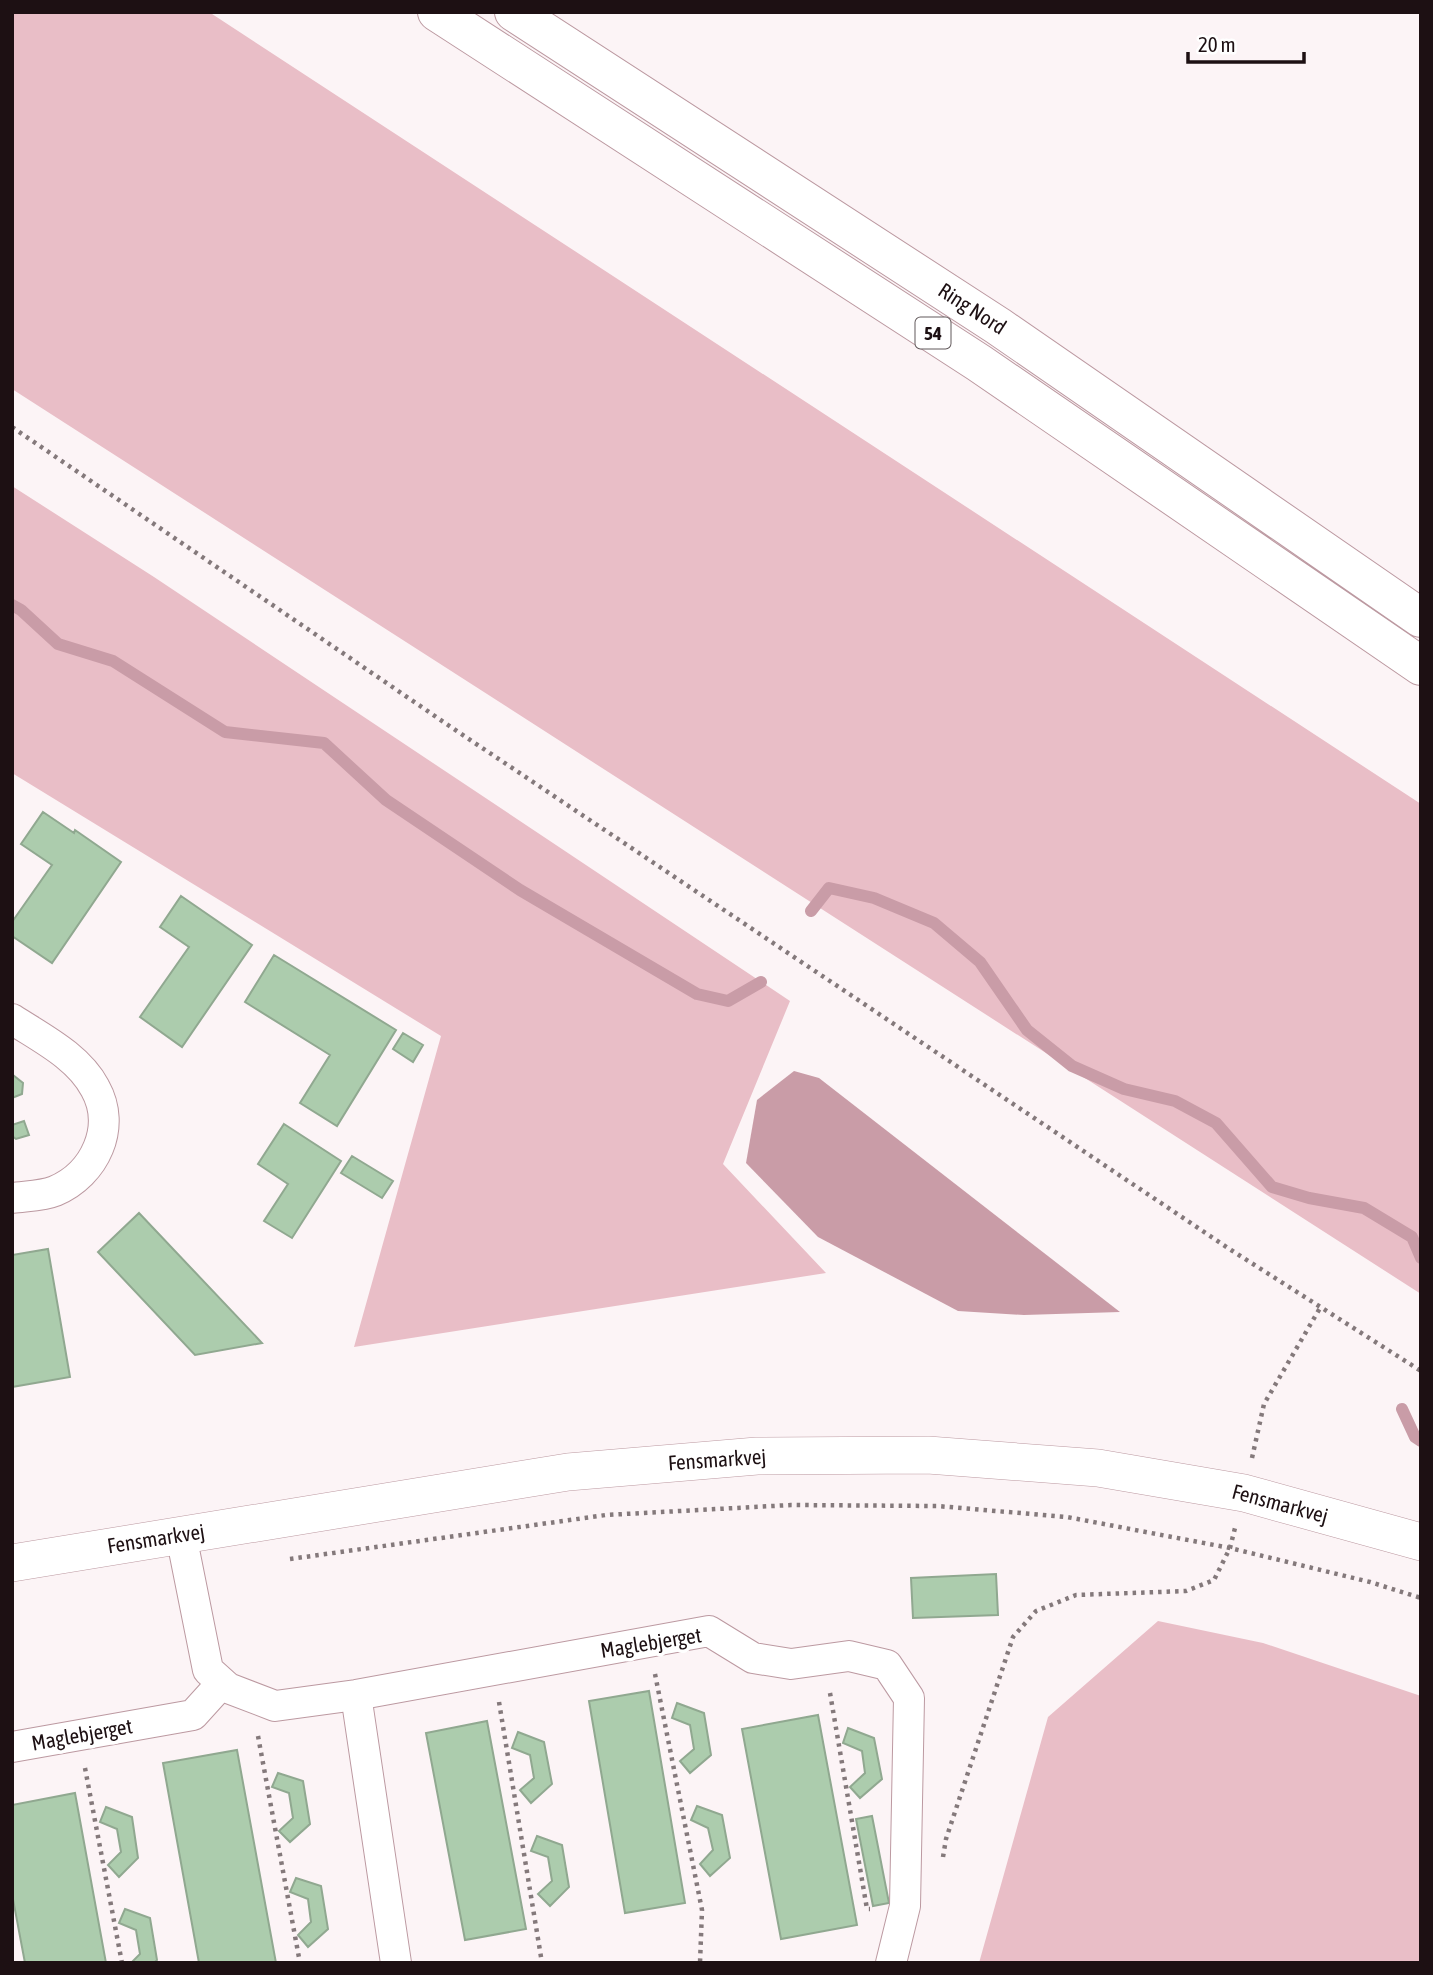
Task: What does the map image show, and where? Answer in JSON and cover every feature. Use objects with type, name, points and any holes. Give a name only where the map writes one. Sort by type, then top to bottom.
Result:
[{"type":"highway","name":"54","points":[[437,12],[978,363],[1421,666]]},
{"type":"highway","name":"Ring Nord","points":[[514,12],[998,326],[1421,618]]},
{"type":"street","points":[[12,1019],[72,1059],[95,1087],[105,1116],[99,1149],[80,1175],[54,1191],[12,1198]]},
{"type":"street","name":"Fensmarkvej","points":[[12,1563],[568,1472],[757,1456],[928,1455],[1085,1467],[1244,1493],[1421,1542]]},
{"type":"street","points":[[181,1535],[208,1670],[222,1683]]},
{"type":"street","name":"Maglebjerget","points":[[12,1747],[193,1715],[222,1683],[228,1688],[275,1706],[356,1695],[709,1631],[753,1658],[791,1664],[849,1656],[887,1665],[909,1698],[905,1906],[891,1963]]},
{"type":"street","points":[[356,1695],[396,1963]]},
{"type":"path","points":[[12,427],[448,725],[1320,1308],[1421,1371]]},
{"type":"path","points":[[942,1866],[946,1839],[1013,1637],[1037,1611],[1076,1595],[1186,1591],[1214,1580],[1230,1548],[1264,1404],[1320,1308]]},
{"type":"path","points":[[282,1560],[606,1515],[791,1505],[937,1506],[1067,1517],[1230,1548],[1370,1582],[1421,1598]]},
{"type":"path","points":[[648,1642],[702,1910],[700,1963]]},
{"type":"path","points":[[825,1659],[867,1909],[905,1906]]},
{"type":"path","points":[[494,1670],[542,1963]]},
{"type":"path","points":[[250,1697],[300,1963]]},
{"type":"path","points":[[79,1736],[121,1963]]},
{"type":"shaded area","points":[[12,12],[209,12],[1421,804],[1421,1294],[12,389]]},
{"type":"shaded area","points":[[12,486],[154,577],[790,1001],[723,1164],[826,1273],[354,1347],[441,1036],[12,773]]},
{"type":"shaded area","points":[[794,1071],[819,1078],[1120,1312],[1024,1315],[958,1311],[818,1237],[746,1163],[757,1100]]},
{"type":"shaded area","points":[[1158,1621],[1263,1643],[1421,1696],[1421,1963],[979,1963],[1048,1717]]},
{"type":"building","points":[[43,812],[74,833],[75,830],[121,862],[52,963],[12,936],[12,922],[52,865],[21,844]]},
{"type":"building","points":[[181,896],[252,945],[182,1047],[140,1017],[189,947],[160,927]]},
{"type":"building","points":[[274,955],[396,1030],[337,1126],[300,1103],[330,1055],[245,1002]]},
{"type":"building","points":[[403,1033],[423,1045],[413,1062],[393,1049]]},
{"type":"building","points":[[13,1075],[23,1083],[22,1094],[12,1098]]},
{"type":"building","points":[[24,1121],[29,1135],[16,1139],[12,1136],[12,1125]]},
{"type":"building","points":[[284,1124],[341,1161],[292,1238],[264,1221],[288,1184],[258,1164]]},
{"type":"building","points":[[352,1156],[393,1181],[382,1198],[341,1173]]},
{"type":"building","points":[[139,1213],[262,1343],[195,1355],[98,1252]]},
{"type":"building","points":[[48,1249],[70,1377],[12,1387],[12,1255]]},
{"type":"building","points":[[996,1574],[998,1615],[913,1618],[911,1578]]},
{"type":"building","points":[[649,1691],[685,1903],[625,1913],[589,1701]]},
{"type":"building","points":[[677,1703],[704,1713],[711,1755],[690,1773],[680,1761],[694,1749],[690,1725],[672,1718]]},
{"type":"building","points":[[818,1715],[857,1925],[781,1939],[742,1729]]},
{"type":"building","points":[[487,1721],[526,1929],[465,1940],[426,1733]]},
{"type":"building","points":[[848,1728],[874,1738],[882,1779],[860,1798],[850,1787],[865,1773],[862,1751],[843,1743]]},
{"type":"building","points":[[518,1732],[544,1742],[552,1784],[531,1803],[520,1790],[534,1778],[530,1755],[512,1748]]},
{"type":"building","points":[[237,1750],[276,1963],[199,1963],[163,1763]]},
{"type":"building","points":[[278,1773],[303,1781],[310,1824],[290,1842],[279,1831],[293,1818],[289,1793],[272,1787]]},
{"type":"building","points":[[75,1793],[106,1963],[25,1963],[12,1894],[12,1805]]},
{"type":"building","points":[[697,1806],[722,1815],[730,1858],[710,1876],[700,1864],[713,1850],[708,1828],[691,1820]]},
{"type":"building","points":[[106,1807],[132,1817],[138,1858],[119,1877],[108,1865],[121,1852],[117,1829],[100,1822]]},
{"type":"building","points":[[872,1816],[889,1903],[873,1906],[856,1819]]},
{"type":"building","points":[[537,1836],[562,1845],[569,1887],[550,1906],[538,1894],[552,1881],[548,1857],[531,1851]]},
{"type":"building","points":[[296,1878],[321,1886],[328,1929],[308,1947],[298,1935],[311,1922],[308,1899],[290,1892]]},
{"type":"building","points":[[125,1909],[150,1918],[157,1960],[154,1963],[131,1963],[140,1954],[136,1930],[119,1923]]},
{"type":"waterway","points":[[12,605],[58,644],[113,661],[225,732],[324,743],[386,800],[520,890],[697,994],[728,1001],[761,982]]},
{"type":"waterway","points":[[811,911],[829,888],[874,898],[934,923],[980,962],[1027,1030],[1072,1066],[1124,1089],[1175,1101],[1216,1123],[1272,1187],[1309,1198],[1364,1208],[1412,1237],[1421,1258]]},
{"type":"waterway","points":[[1402,1409],[1415,1437],[1421,1441]]}]
